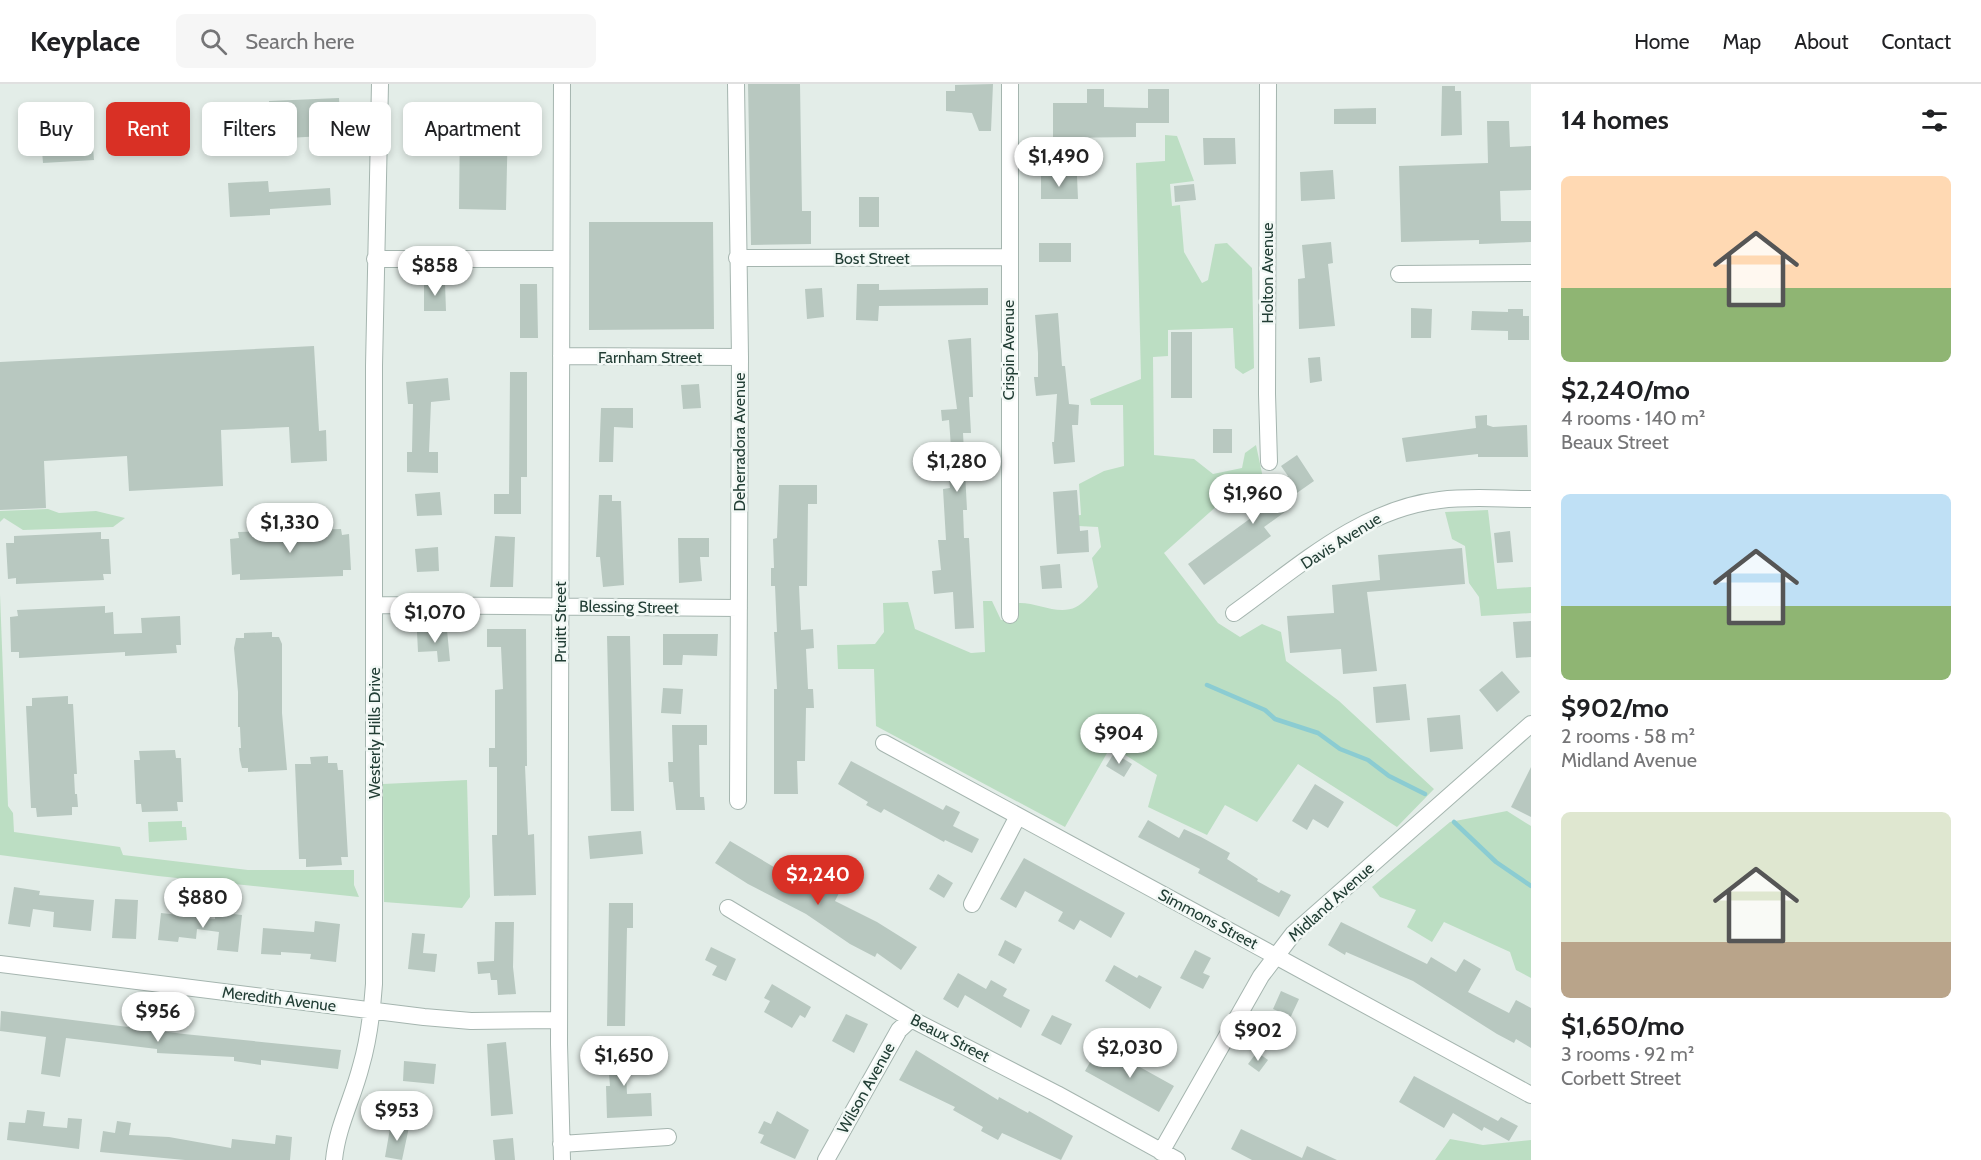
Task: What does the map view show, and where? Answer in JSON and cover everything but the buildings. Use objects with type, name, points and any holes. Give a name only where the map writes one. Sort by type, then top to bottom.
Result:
[{"type":"street","name":"Westerly Hills Drive","points":[[334,1160],[341,1123],[361,1068],[372,1010],[375,259],[380,84]]},
{"type":"street","name":"Pruitt Street","points":[[562,84],[559,1020],[562,1152]]},
{"type":"street","name":"Deherradora Avenue","points":[[736,84],[740,357],[738,801]]},
{"type":"street","name":"Crispin Avenue","points":[[1010,84],[1008,257],[1010,615]]},
{"type":"street","name":"Holton Avenue","points":[[1268,84],[1267,394],[1269,462]]},
{"type":"street","name":"Bost Street","points":[[737,258],[1008,257]]},
{"type":"street","points":[[375,259],[561,259]]},
{"type":"street","points":[[1399,274],[1531,273]]},
{"type":"street","name":"Farnham Street","points":[[561,356],[740,357]]},
{"type":"street","name":"Davis Avenue","points":[[1234,613],[1336,540],[1388,513],[1439,500],[1531,499]]},
{"type":"street","name":"Blessing Street","points":[[375,605],[739,608]]},
{"type":"street","name":"Midland Avenue","points":[[1161,1152],[1261,976],[1293,934],[1531,724]]},
{"type":"street","name":"Simmons Street","points":[[884,743],[1531,1095]]},
{"type":"street","points":[[972,904],[1018,816]]},
{"type":"street","name":"Beaux Street","points":[[728,908],[911,1019],[1057,1094],[1177,1160]]},
{"type":"street","name":"Meredith Avenue","points":[[0,964],[471,1021],[559,1020]]},
{"type":"street","name":"Wilson Avenue","points":[[826,1160],[899,1030],[911,1019]]},
{"type":"street","points":[[562,1152],[669,1137]]},
{"type":"green space","points":[[1165,135],[1177,136],[1194,181],[1170,184],[1172,206],[1180,205],[1184,252],[1202,283],[1208,280],[1215,244],[1227,243],[1252,268],[1254,368],[1243,374],[1235,368],[1233,328],[1168,330],[1168,356],[1153,357],[1154,455],[1194,459],[1213,474],[1242,468],[1245,453],[1256,445],[1263,478],[1228,496],[1164,553],[1218,623],[1240,637],[1262,624],[1281,632],[1286,661],[1339,701],[1434,789],[1397,827],[1298,764],[1257,822],[1225,805],[1207,835],[1148,807],[1157,775],[1111,746],[1065,827],[876,726],[874,669],[838,669],[837,645],[875,644],[884,632],[883,603],[908,602],[915,629],[971,653],[985,652],[983,601],[992,601],[1001,620],[1014,620],[1018,603],[1062,610],[1069,609],[1082,603],[1098,587],[1092,558],[1101,547],[1098,527],[1058,525],[1058,517],[1081,515],[1079,484],[1104,471],[1124,466],[1123,405],[1091,405],[1090,399],[1141,379],[1136,163],[1165,161]]},
{"type":"green space","points":[[48,509],[59,513],[96,511],[125,518],[113,527],[23,530],[4,518],[0,522],[0,511]]},
{"type":"green space","points":[[1488,510],[1497,589],[1531,587],[1531,613],[1481,616],[1479,597],[1469,583],[1465,546],[1452,539],[1445,512]]},
{"type":"green space","points":[[0,594],[8,806],[13,813],[14,832],[120,847],[123,855],[248,870],[354,870],[354,885],[359,897],[158,876],[0,855]]},
{"type":"green space","points":[[467,780],[470,897],[462,908],[384,902],[383,784]]},
{"type":"green space","points":[[1507,811],[1531,826],[1531,978],[1516,970],[1510,952],[1444,922],[1432,942],[1407,927],[1416,910],[1380,897],[1372,887],[1450,822]]},
{"type":"green space","points":[[182,821],[182,827],[186,827],[187,840],[149,842],[148,822]]},
{"type":"green space","points":[[1450,1139],[1483,1145],[1531,1140],[1531,1160],[1435,1160]]},
{"type":"waterway","points":[[1207,685],[1265,710],[1275,719],[1318,733],[1340,749],[1368,760],[1389,776],[1425,794]]},
{"type":"waterway","points":[[1454,822],[1496,862],[1531,886]]}]
